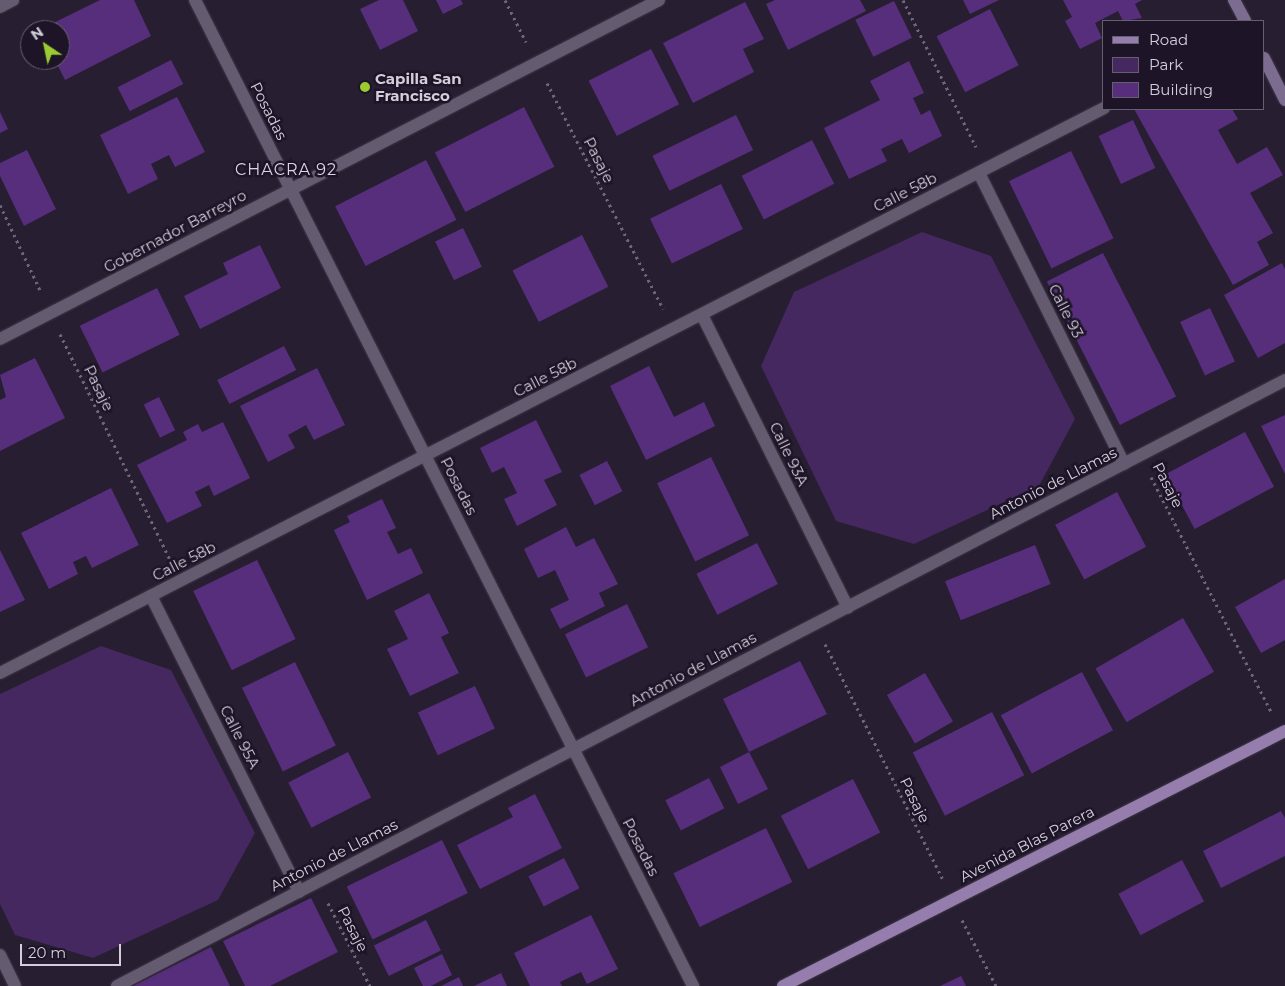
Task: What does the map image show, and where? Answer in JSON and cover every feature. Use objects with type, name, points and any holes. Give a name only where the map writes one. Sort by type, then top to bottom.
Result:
[{"type":"main road","points":[[1234,0],[1244,20]]},
{"type":"main road","points":[[1265,60],[1285,100]]},
{"type":"main road","name":"Avenida Blas Parera","points":[[783,986],[1284,732]]},
{"type":"street","points":[[0,7],[13,0]]},
{"type":"street","name":"Posadas","points":[[195,0],[693,986]]},
{"type":"street","name":"Gobernador Barreyro","points":[[0,339],[659,0]]},
{"type":"street","name":"Calle 58b","points":[[0,674],[1102,109]]},
{"type":"street","name":"Calle 93","points":[[983,171],[1124,464]]},
{"type":"street","name":"Calle 93A","points":[[702,315],[848,608]]},
{"type":"street","name":"Antonio de Llamas","points":[[117,986],[1285,380]]},
{"type":"street","name":"Calle 95A","points":[[151,596],[299,892]]},
{"type":"street","points":[[0,955],[16,986]]},
{"type":"path","name":"Pasaje","points":[[504,0],[673,329]]},
{"type":"path","points":[[903,0],[983,171]]},
{"type":"path","name":"Pasaje","points":[[0,205],[180,581]]},
{"type":"path","name":"Pasaje","points":[[1140,456],[1284,732]]},
{"type":"path","name":"Pasaje","points":[[815,624],[996,986]]},
{"type":"path","name":"Pasaje","points":[[317,883],[370,986]]},
{"type":"green space","points":[[922,232],[991,256],[1075,419],[1039,486],[914,544],[836,521],[761,366],[794,292]]},
{"type":"green space","points":[[101,646],[171,670],[255,833],[218,900],[93,958],[15,935],[0,904],[0,694]]},
{"type":"building","points":[[100,0],[134,0],[151,36],[65,80],[60,70],[70,70],[70,20],[59,20]]},
{"type":"building","points":[[379,0],[403,0],[418,31],[380,50],[360,9]]},
{"type":"building","points":[[436,0],[461,0],[463,4],[443,14]]},
{"type":"building","points":[[775,0],[860,0],[866,11],[788,50],[766,4]]},
{"type":"building","points":[[963,0],[999,0],[970,14]]},
{"type":"building","points":[[1063,0],[1142,0],[1135,4],[1142,18],[1122,20],[1118,11],[1095,23],[1102,38],[1080,49],[1065,21],[1072,17]]},
{"type":"building","points":[[894,1],[912,38],[873,57],[855,20]]},
{"type":"building","points":[[745,2],[764,39],[743,49],[754,72],[693,103],[663,43]]},
{"type":"building","points":[[990,9],[1019,65],[965,92],[937,36]]},
{"type":"building","points":[[651,49],[679,104],[617,136],[589,81]]},
{"type":"building","points":[[171,60],[183,84],[130,111],[118,87]]},
{"type":"building","points":[[909,61],[924,93],[913,98],[921,115],[930,110],[942,136],[909,153],[902,139],[881,149],[887,161],[849,179],[824,128],[880,100],[870,81]]},
{"type":"building","points":[[177,97],[205,152],[175,167],[169,155],[151,164],[158,179],[128,194],[100,135]]},
{"type":"building","points":[[524,107],[554,167],[465,212],[435,152]]},
{"type":"building","points":[[1135,110],[1233,110],[1238,119],[1218,130],[1237,164],[1267,147],[1283,175],[1250,193],[1273,233],[1257,242],[1269,265],[1233,285]]},
{"type":"building","points":[[0,112],[8,129],[0,133]]},
{"type":"building","points":[[736,115],[753,150],[670,191],[652,156]]},
{"type":"building","points":[[1133,120],[1155,168],[1121,184],[1099,136]]},
{"type":"building","points":[[812,140],[834,184],[764,220],[742,176]]},
{"type":"building","points":[[27,150],[56,209],[24,226],[0,176],[0,163]]},
{"type":"building","points":[[1071,151],[1114,238],[1052,268],[1009,181]]},
{"type":"building","points":[[426,160],[456,220],[366,266],[335,206]]},
{"type":"building","points":[[721,184],[743,229],[672,264],[650,219]]},
{"type":"building","points":[[463,228],[482,267],[454,280],[435,242]]},
{"type":"building","points":[[582,235],[608,287],[539,322],[513,270]]},
{"type":"building","points":[[260,245],[281,288],[200,329],[184,296],[228,274],[223,263]]},
{"type":"building","points":[[1103,253],[1176,396],[1120,425],[1047,282]]},
{"type":"building","points":[[1282,263],[1285,269],[1285,343],[1258,358],[1224,295]]},
{"type":"building","points":[[157,288],[180,335],[102,372],[80,326]]},
{"type":"building","points":[[1210,308],[1235,361],[1205,375],[1180,322]]},
{"type":"building","points":[[284,346],[296,370],[229,404],[217,380]]},
{"type":"building","points":[[35,358],[65,418],[0,451],[0,400],[6,397],[0,375]]},
{"type":"building","points":[[649,366],[674,417],[704,402],[715,426],[646,460],[610,386]]},
{"type":"building","points":[[317,368],[345,425],[314,440],[306,425],[288,435],[295,448],[268,462],[240,406]]},
{"type":"building","points":[[159,397],[175,430],[160,438],[144,404]]},
{"type":"building","points":[[1285,415],[1285,474],[1261,426]]},
{"type":"building","points":[[536,420],[562,472],[544,480],[557,505],[517,526],[504,499],[517,493],[504,467],[492,473],[480,448]]},
{"type":"building","points":[[223,422],[250,478],[214,496],[209,485],[195,492],[202,506],[167,523],[137,465],[187,440],[183,432],[198,424],[202,432]]},
{"type":"building","points":[[1245,432],[1274,487],[1195,529],[1166,474]]},
{"type":"building","points":[[711,457],[749,535],[695,561],[657,483]]},
{"type":"building","points":[[607,461],[622,491],[595,505],[579,475]]},
{"type":"building","points":[[111,488],[139,545],[92,568],[86,556],[73,562],[78,574],[49,589],[21,533]]},
{"type":"building","points":[[1117,492],[1146,547],[1084,580],[1055,525]]},
{"type":"building","points":[[382,499],[396,528],[387,532],[398,554],[411,548],[423,573],[367,600],[334,530],[350,522],[347,516]]},
{"type":"building","points":[[566,527],[576,547],[594,538],[618,584],[599,593],[605,606],[560,629],[550,609],[569,600],[555,570],[538,578],[524,549]]},
{"type":"building","points":[[757,543],[778,584],[717,615],[696,574]]},
{"type":"building","points":[[1035,545],[1051,584],[961,620],[945,581]]},
{"type":"building","points":[[0,550],[25,600],[0,612]]},
{"type":"building","points":[[257,560],[296,639],[232,670],[193,591]]},
{"type":"building","points":[[1285,579],[1285,640],[1261,653],[1235,607]]},
{"type":"building","points":[[429,593],[449,633],[441,637],[459,673],[410,696],[387,649],[408,639],[394,611]]},
{"type":"building","points":[[627,604],[648,647],[586,677],[565,634]]},
{"type":"building","points":[[1183,618],[1214,672],[1127,722],[1096,668]]},
{"type":"building","points":[[800,661],[827,714],[749,752],[723,699]]},
{"type":"building","points":[[295,662],[336,746],[283,771],[242,688]]},
{"type":"building","points":[[1082,672],[1113,730],[1032,773],[1001,715]]},
{"type":"building","points":[[925,673],[953,721],[915,743],[887,695]]},
{"type":"building","points":[[475,686],[495,729],[438,755],[418,713]]},
{"type":"building","points":[[992,712],[1024,775],[945,816],[913,752]]},
{"type":"building","points":[[348,752],[371,797],[311,828],[288,782]]},
{"type":"building","points":[[749,752],[768,789],[738,804],[720,767]]},
{"type":"building","points":[[709,778],[724,808],[681,831],[665,800]]},
{"type":"building","points":[[853,779],[880,832],[808,869],[781,816]]},
{"type":"building","points":[[535,794],[562,848],[480,889],[457,845],[513,817],[508,808]]},
{"type":"building","points":[[1281,811],[1285,818],[1285,856],[1221,888],[1203,851]]},
{"type":"building","points":[[766,828],[792,882],[700,927],[673,873]]},
{"type":"building","points":[[442,840],[468,893],[373,939],[347,886]]},
{"type":"building","points":[[564,858],[579,888],[544,906],[528,876]]},
{"type":"building","points":[[1182,860],[1204,901],[1140,935],[1118,894]]},
{"type":"building","points":[[311,898],[338,952],[270,986],[245,986],[223,941]]},
{"type":"building","points":[[591,915],[618,969],[587,984],[581,972],[560,982],[562,986],[530,986],[514,953]]},
{"type":"building","points":[[426,920],[441,951],[389,976],[374,945]]},
{"type":"building","points":[[211,947],[230,986],[133,986]]},
{"type":"building","points":[[442,954],[452,975],[431,986],[423,986],[414,968]]},
{"type":"building","points":[[501,973],[507,986],[474,986]]},
{"type":"building","points":[[961,976],[966,986],[940,986]]},
{"type":"building","points":[[459,977],[463,986],[441,986]]},
{"type":"place","name":"Capilla San Francisco","points":[[365,87]]},
{"type":"district","name":"CHACRA 92","points":[[286,170]]}]
